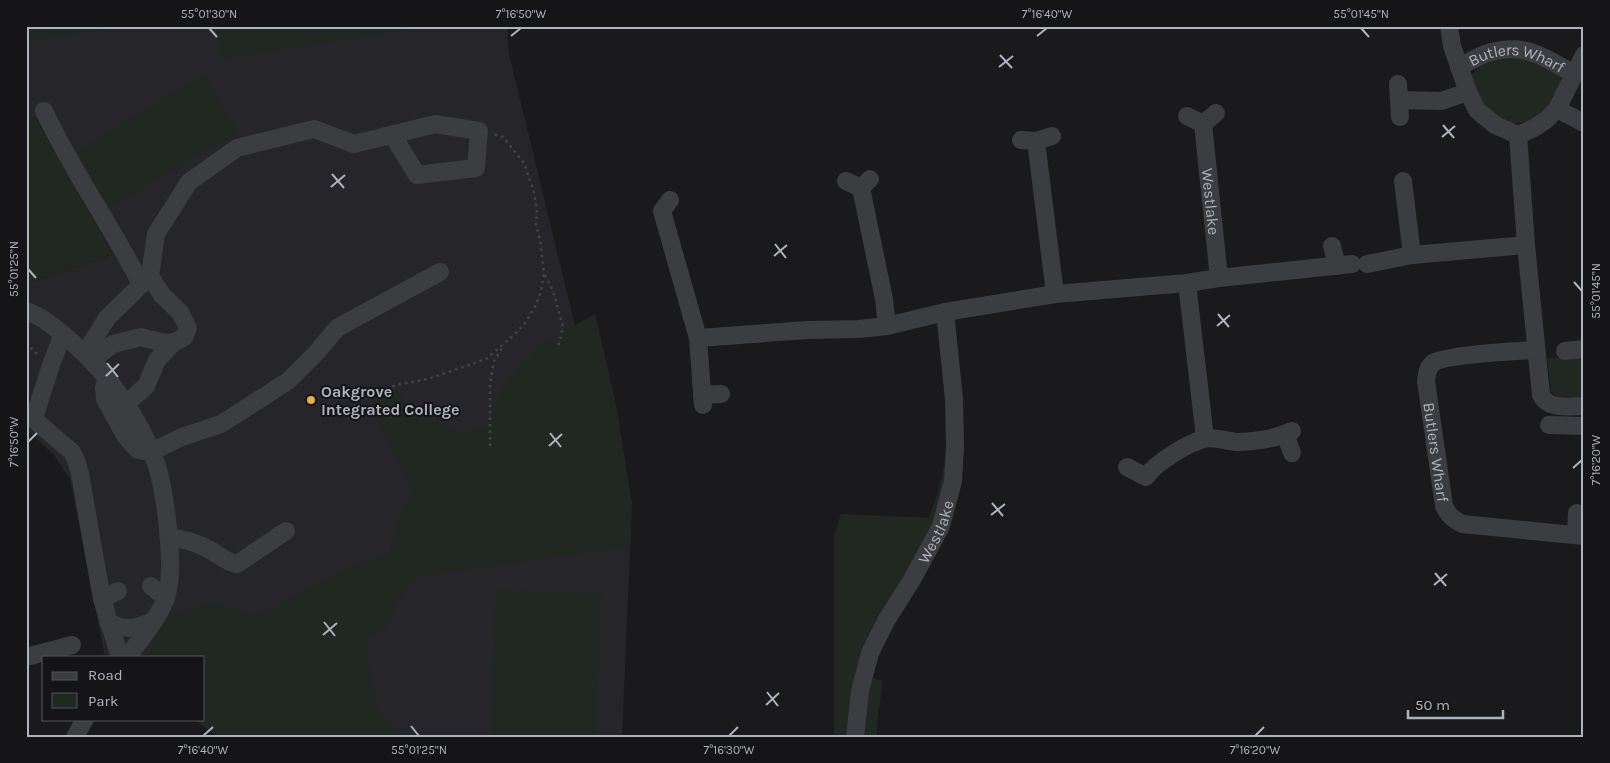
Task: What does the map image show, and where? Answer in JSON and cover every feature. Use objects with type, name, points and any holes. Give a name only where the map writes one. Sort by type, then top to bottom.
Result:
[{"type":"street","name":"Butlers Wharf","points":[[1449,26],[1452,46],[1459,67],[1468,92],[1478,110],[1495,125],[1518,135],[1534,128],[1557,109],[1584,55]]},
{"type":"street","name":"Butlers Wharf","points":[[1459,67],[1490,52],[1517,48],[1539,54],[1574,74]]},
{"type":"street","name":"Butlers Wharf","points":[[1400,117],[1399,92],[1441,101],[1468,92]]},
{"type":"street","points":[[1557,109],[1584,124]]},
{"type":"street","points":[[44,111],[56,136],[125,252],[145,280],[180,312],[188,328],[184,337],[173,343],[158,360],[146,386],[126,404]]},
{"type":"street","name":"Westlake","points":[[1202,118],[1219,278]]},
{"type":"street","points":[[88,357],[107,318],[145,280],[156,234],[189,182],[237,148],[314,129],[354,144],[393,136],[435,124],[479,130],[476,168],[417,175],[393,136]]},
{"type":"street","points":[[1518,135],[1526,245],[1541,395],[1544,402],[1552,405],[1577,406],[1577,425],[1549,425]]},
{"type":"street","points":[[1036,139],[1055,294]]},
{"type":"street","points":[[1403,181],[1412,255]]},
{"type":"street","points":[[859,182],[884,299],[887,326]]},
{"type":"street","points":[[660,206],[698,345],[702,400],[721,394]]},
{"type":"street","points":[[698,345],[808,330],[859,330],[887,326],[945,312],[1055,294],[1186,283],[1352,265],[1412,255],[1526,245]]},
{"type":"street","points":[[1332,246],[1352,265]]},
{"type":"street","points":[[107,377],[104,388],[105,399],[124,434],[138,450],[151,452],[182,437],[221,424],[288,381],[317,352],[337,328],[440,272]]},
{"type":"street","points":[[1186,283],[1205,438]]},
{"type":"street","points":[[26,311],[38,315],[63,334],[107,377],[126,404],[156,464],[166,503],[171,575],[166,598],[161,610],[128,656]]},
{"type":"street","name":"Westlake","points":[[855,737],[860,691],[870,653],[886,621],[914,578],[941,526],[953,481],[955,447],[954,399],[945,312]]},
{"type":"street","points":[[63,334],[52,362],[54,376],[30,416],[72,452],[76,460],[102,599],[120,656]]},
{"type":"street","points":[[88,357],[113,344],[141,337],[173,343]]},
{"type":"street","points":[[1565,351],[1584,349]]},
{"type":"street","name":"Butlers Wharf","points":[[1536,350],[1449,358],[1434,362],[1428,370],[1426,381],[1444,506],[1447,514],[1453,520],[1462,524],[1580,536],[1578,513]]},
{"type":"street","points":[[1127,467],[1146,477],[1150,470],[1160,461],[1205,438],[1240,442],[1289,433],[1292,453]]},
{"type":"street","points":[[169,537],[187,540],[209,549],[228,562],[237,564],[286,532]]},
{"type":"street","points":[[151,586],[166,598]]},
{"type":"street","points":[[102,599],[118,591]]},
{"type":"street","points":[[108,622],[125,628],[138,628],[153,621]]},
{"type":"street","points":[[26,657],[72,645]]},
{"type":"street","points":[[75,737],[84,720]]},
{"type":"path","points":[[368,398],[396,385],[428,379],[486,359],[525,323],[536,305],[544,274],[540,240],[536,225],[537,210],[534,192],[524,163],[504,137],[479,130]]},
{"type":"path","points":[[544,274],[553,291],[563,326],[558,347]]},
{"type":"path","points":[[490,446],[490,384],[494,361],[506,341]]},
{"type":"shaded area","name":"Oakgrove Integrated College","points":[[26,26],[507,26],[509,54],[586,371],[632,503],[622,737],[219,737],[194,720],[205,720],[205,656],[105,656],[70,479],[54,455],[26,430],[26,284],[113,254],[36,117],[26,119]]},
{"type":"green space","points":[[26,26],[131,26],[26,41]]},
{"type":"green space","points":[[215,26],[433,26],[221,59]]},
{"type":"green space","points":[[1519,58],[1550,67],[1563,81],[1546,111],[1529,121],[1515,123],[1500,120],[1488,111],[1480,99],[1471,76],[1481,67],[1493,61]]},
{"type":"green space","points":[[204,74],[238,131],[110,208],[76,152]]},
{"type":"green space","points":[[35,117],[113,254],[26,284],[26,119]]},
{"type":"green space","points":[[595,314],[616,404],[632,503],[630,547],[420,576],[398,600],[387,627],[368,639],[368,658],[377,708],[406,737],[219,737],[194,720],[205,720],[205,656],[143,656],[166,622],[177,614],[206,604],[233,608],[253,615],[278,607],[301,591],[346,569],[390,552],[393,536],[399,521],[414,492],[372,409],[385,388],[395,389],[415,413],[459,433],[487,428],[492,408],[507,381],[542,344]]},
{"type":"green space","points":[[1584,356],[1584,398],[1556,396],[1551,392],[1547,358]]},
{"type":"green space","points":[[949,420],[950,440],[939,515],[886,621],[872,678],[883,681],[877,721],[877,737],[834,737],[834,536],[841,514],[929,518],[945,462]]},
{"type":"green space","points":[[496,590],[601,594],[596,737],[491,737]]},
{"type":"place","name":"Oakgrove Integrated College","points":[[311,400]]}]
